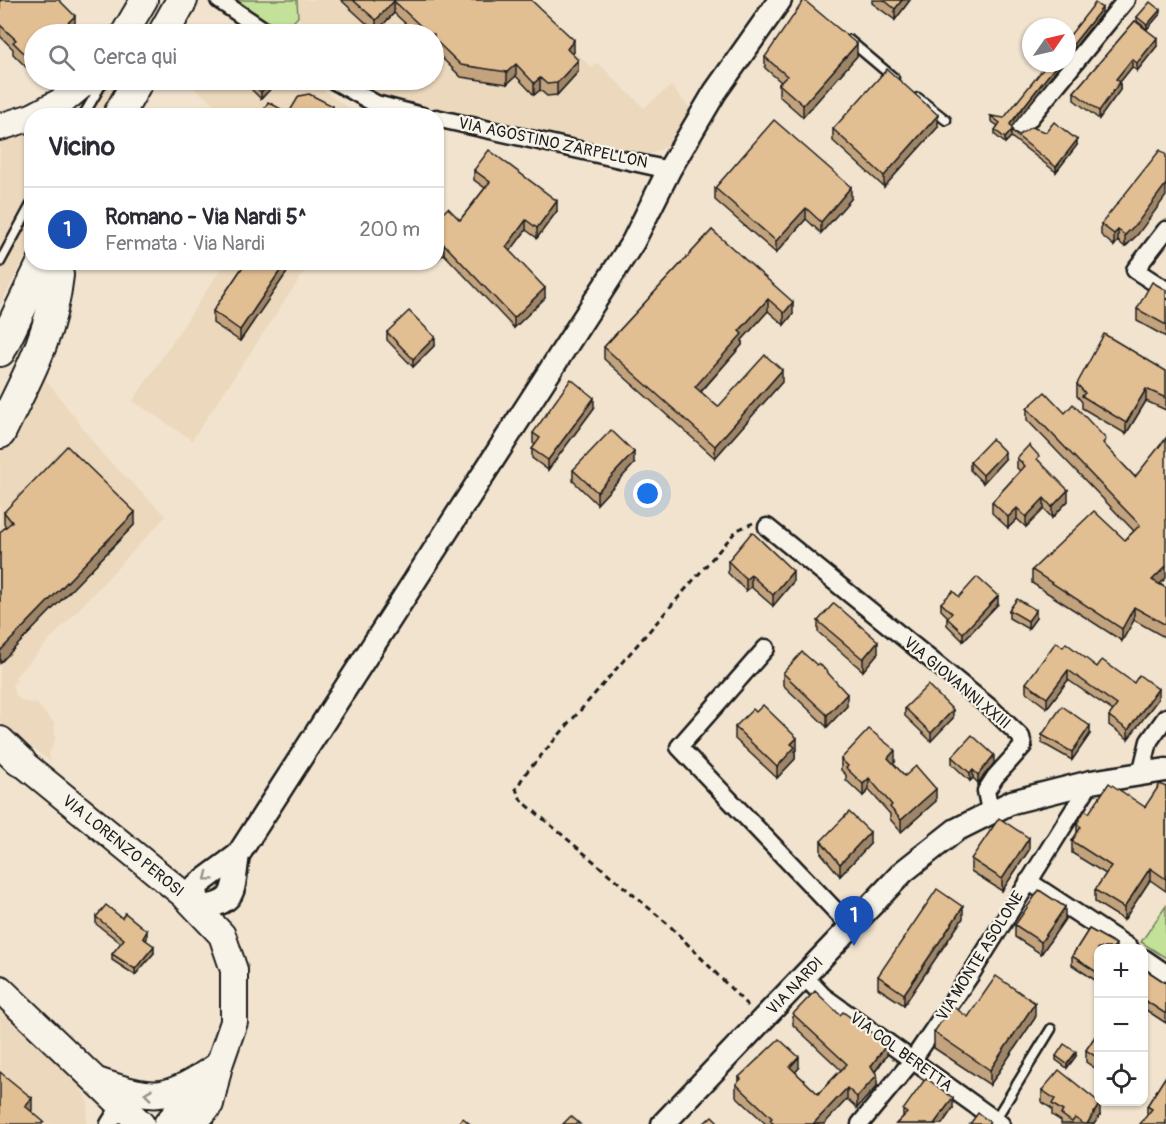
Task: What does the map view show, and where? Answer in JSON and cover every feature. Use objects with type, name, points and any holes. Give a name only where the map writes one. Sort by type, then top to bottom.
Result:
[{"type":"highway","points":[[174,24],[200,1]]},
{"type":"highway","points":[[188,24],[200,1]]},
{"type":"highway","points":[[122,108],[132,90]]},
{"type":"highway","points":[[143,108],[153,90]]},
{"type":"highway","points":[[0,327],[47,270]]},
{"type":"highway","points":[[0,351],[48,270]]},
{"type":"highway","points":[[0,394],[48,270]]},
{"type":"highway","points":[[0,433],[44,344],[54,304],[50,270]]},
{"type":"main road","points":[[130,24],[144,0]]},
{"type":"main road","points":[[50,108],[76,90]]},
{"type":"main road","points":[[0,127],[24,120]]},
{"type":"main road","name":"VIA LORENZO PEROSI","points":[[7,749],[198,908]]},
{"type":"main road","points":[[194,1124],[209,1114],[219,1065],[234,1022],[234,970],[222,935],[198,908]]},
{"type":"main road","points":[[0,989],[99,1082],[115,1115],[141,1124]]},
{"type":"main road","points":[[99,1082],[129,1091],[162,1095],[179,1091],[219,1065]]},
{"type":"main road","points":[[167,1124],[219,1065]]},
{"type":"street","points":[[669,170],[733,64],[780,0]]},
{"type":"street","points":[[1020,130],[1126,0]]},
{"type":"street","points":[[200,1],[248,24]]},
{"type":"street","points":[[351,90],[376,104],[391,108]]},
{"type":"street","name":"VIA AGOSTINO ZARPELLON","points":[[444,120],[669,170]]},
{"type":"street","name":"VIA LORENZO PEROSI","points":[[198,908],[196,886],[238,855],[633,242],[669,170]]},
{"type":"street","points":[[1166,230],[1135,270],[1166,290]]},
{"type":"street","name":"VIA GIOVANNI XXIII","points":[[767,527],[993,710],[1021,737],[1023,746],[995,777],[986,791],[990,811]]},
{"type":"street","points":[[765,648],[679,747],[851,927]]},
{"type":"street","points":[[1141,774],[1149,741],[1166,717]]},
{"type":"street","points":[[990,811],[1012,802],[1091,782],[1166,770]]},
{"type":"street","name":"VIA MONTE ASOLONE","points":[[860,1124],[912,1060],[971,974],[1091,782]]},
{"type":"street","name":"VIA NARDI","points":[[663,1124],[922,856],[956,830],[990,811]]},
{"type":"street","points":[[1028,881],[1124,944]]},
{"type":"street","points":[[1148,961],[1166,973]]},
{"type":"street","name":"VIA COL BERETTA","points":[[804,976],[823,996],[998,1122]]},
{"type":"lane","points":[[845,38],[900,83]]},
{"type":"lane","points":[[88,108],[98,90]]},
{"type":"lane","points":[[909,90],[946,120]]},
{"type":"lane","points":[[0,262],[24,218]]},
{"type":"lane","points":[[998,1122],[1051,1029]]},
{"type":"path","points":[[762,1020],[669,925],[521,800],[516,789],[525,774],[737,530],[750,523],[767,527]]},
{"type":"shaded area","points":[[297,0],[519,0],[592,68],[598,63],[644,108],[671,86],[691,110],[672,144],[650,154],[444,111],[444,108],[431,108],[398,101],[371,90],[444,90],[444,24],[303,24],[298,17]]},
{"type":"shaded area","points":[[104,90],[119,90],[109,108],[94,108]]},
{"type":"shaded area","points":[[197,90],[323,90],[349,108],[220,108]]},
{"type":"shaded area","points":[[77,101],[89,108],[67,108]]},
{"type":"shaded area","points":[[24,128],[24,259],[0,305],[0,134]]},
{"type":"shaded area","points":[[220,270],[305,270],[192,440],[133,401]]},
{"type":"shaded area","points":[[35,365],[103,455],[166,516],[15,677],[17,679],[12,685],[15,694],[21,701],[37,704],[54,723],[55,740],[49,754],[51,762],[0,722],[0,436]]},
{"type":"shaded area","points":[[0,1004],[77,1079],[88,1103],[86,1124],[0,1124]]},
{"type":"green space","points":[[225,0],[297,0],[298,17],[291,24],[259,24]]},
{"type":"green space","points":[[1166,906],[1166,958],[1148,946],[1148,944],[1141,942]]},
{"type":"building","points":[[0,0],[59,0],[75,16],[67,24],[24,24],[24,53],[13,42],[16,40],[0,25]]},
{"type":"building","points":[[353,0],[531,0],[574,40],[567,49],[578,60],[557,83],[547,84],[540,78],[534,83],[516,64],[507,72],[461,65],[444,49],[444,24],[418,24],[394,1],[376,20]]},
{"type":"building","points":[[804,0],[857,44],[803,105],[779,84],[787,76],[765,57]]},
{"type":"building","points":[[884,0],[902,0],[895,9]]},
{"type":"building","points":[[1150,2],[1160,10],[1147,25],[1137,17]]},
{"type":"building","points":[[1095,3],[1102,8],[1076,41],[1076,27]]},
{"type":"building","points":[[1135,21],[1157,38],[1137,63],[1132,59],[1116,79],[1120,82],[1099,111],[1074,92]]},
{"type":"building","points":[[887,69],[938,115],[884,176],[833,129]]},
{"type":"building","points":[[1041,72],[1051,72],[1010,124],[1013,132],[1019,135],[1031,127],[1046,132],[1054,122],[1077,140],[1056,167],[1011,131],[1005,138],[995,130],[1000,123],[991,116],[1004,118]]},
{"type":"building","points":[[309,94],[333,106],[332,108],[292,108],[299,96]]},
{"type":"building","points":[[268,102],[279,108],[265,108]]},
{"type":"building","points":[[774,120],[851,187],[821,222],[806,208],[776,241],[715,188]]},
{"type":"building","points":[[489,150],[557,201],[537,228],[526,220],[506,247],[545,288],[514,318],[444,244],[444,212],[448,208],[460,220],[490,182],[474,170]]},
{"type":"building","points":[[1160,150],[1166,155],[1166,184],[1138,222],[1125,235],[1118,230],[1114,234],[1101,224]]},
{"type":"building","points":[[712,230],[793,302],[784,313],[768,299],[739,331],[742,334],[695,387],[718,407],[765,355],[782,370],[715,446],[604,347]]},
{"type":"building","points":[[241,270],[281,270],[240,330],[213,311]]},
{"type":"building","points":[[1152,282],[1166,290],[1166,325],[1137,309]]},
{"type":"building","points":[[409,311],[435,337],[413,359],[387,332]]},
{"type":"building","points":[[1104,334],[1166,371],[1166,398],[1146,389],[1126,423],[1082,396],[1085,393],[1077,384]]},
{"type":"building","points":[[571,379],[594,398],[548,460],[532,449],[540,438],[533,433]]},
{"type":"building","points":[[1045,392],[1065,413],[1073,404],[1106,439],[1103,443],[1135,477],[1166,438],[1166,566],[1152,580],[1166,588],[1166,625],[1134,607],[1122,629],[1032,570],[1094,511],[1125,540],[1140,525],[1027,408]]},
{"type":"building","points":[[611,430],[634,452],[597,492],[573,470]]},
{"type":"building","points":[[992,439],[1005,452],[983,475],[970,462]]},
{"type":"building","points":[[1029,445],[1039,456],[1037,459],[1068,490],[1052,507],[1044,498],[1026,517],[1017,508],[1008,517],[992,502],[1025,466],[1017,458]]},
{"type":"building","points":[[67,446],[135,512],[0,651],[0,532],[12,522],[4,512]]},
{"type":"building","points":[[752,532],[793,571],[773,595],[751,575],[746,579],[728,561]]},
{"type":"building","points":[[977,577],[998,596],[963,633],[947,618],[952,613],[941,603],[953,591],[959,597]]},
{"type":"building","points":[[1017,599],[1036,610],[1028,621],[1009,610]]},
{"type":"building","points":[[834,603],[878,641],[863,659],[818,621]]},
{"type":"building","points":[[1056,642],[1063,647],[1066,643],[1097,667],[1102,660],[1134,683],[1139,675],[1158,689],[1128,730],[1109,716],[1117,705],[1068,670],[1047,698],[1026,683]]},
{"type":"building","points":[[802,652],[817,665],[819,663],[847,694],[827,715],[783,673]]},
{"type":"building","points":[[928,685],[953,710],[931,733],[905,708]]},
{"type":"building","points":[[763,705],[797,738],[791,744],[795,747],[777,767],[735,727],[753,709],[756,712]]},
{"type":"building","points":[[1062,706],[1090,726],[1072,752],[1042,735]]},
{"type":"building","points":[[869,729],[895,750],[888,758],[905,776],[916,766],[936,789],[901,820],[890,807],[892,805],[869,778],[863,784],[846,768],[848,766],[841,759]]},
{"type":"building","points":[[972,735],[994,755],[978,775],[973,770],[970,773],[952,757]]},
{"type":"building","points":[[1109,783],[1145,807],[1160,784],[1166,787],[1166,879],[1150,868],[1124,908],[1095,890],[1111,866],[1072,841],[1081,827],[1077,824],[1085,810],[1089,813]]},
{"type":"building","points":[[849,812],[870,832],[840,864],[821,841]]},
{"type":"building","points":[[999,818],[1029,838],[1002,879],[971,859]]},
{"type":"building","points":[[937,889],[963,907],[904,994],[878,976]]},
{"type":"building","points":[[1039,890],[1065,907],[1041,942],[1015,925]]},
{"type":"building","points":[[106,905],[122,918],[125,913],[147,931],[143,938],[154,946],[135,969],[112,954],[124,939],[96,917]]},
{"type":"building","points":[[1089,929],[1116,944],[1094,944],[1094,970],[1072,956]]},
{"type":"building","points":[[1148,971],[1166,983],[1166,1014],[1148,1002]]},
{"type":"building","points":[[996,976],[1035,1003],[990,1070],[934,1032],[952,1006],[968,1017]]},
{"type":"building","points":[[815,991],[840,1015],[843,1012],[887,1044],[871,1066],[877,1075],[857,1097],[847,1088],[813,1124],[774,1124],[770,1120],[772,1118],[736,1084],[741,1079],[739,1077],[779,1039],[799,1057],[790,1067],[818,1094],[847,1064],[793,1014]]},
{"type":"building","points":[[1094,1038],[1094,1055],[1086,1050]]},
{"type":"building","points":[[1064,1044],[1076,1052],[1067,1064],[1056,1056]]},
{"type":"building","points":[[1059,1070],[1094,1098],[1094,1106],[1098,1106],[1087,1124],[1075,1118],[1072,1122],[1061,1114],[1063,1111],[1052,1104],[1055,1099],[1042,1090]]},
{"type":"building","points":[[0,1072],[32,1098],[25,1106],[44,1122],[42,1124],[0,1124]]},
{"type":"building","points":[[1166,1076],[1166,1124],[1140,1124],[1152,1109],[1148,1104]]},
{"type":"building","points":[[926,1078],[953,1098],[934,1124],[896,1124],[907,1113],[903,1110]]},
{"type":"building","points":[[978,1113],[990,1122],[970,1124]]},
{"type":"building","points":[[571,1116],[580,1124],[563,1124]]},
{"type":"building","points":[[712,1116],[720,1124],[703,1124]]},
{"type":"building","points":[[463,1118],[470,1124],[458,1124]]},
{"type":"place","name":"Romano - Via Nardi 5^","points":[[854,946]]}]
